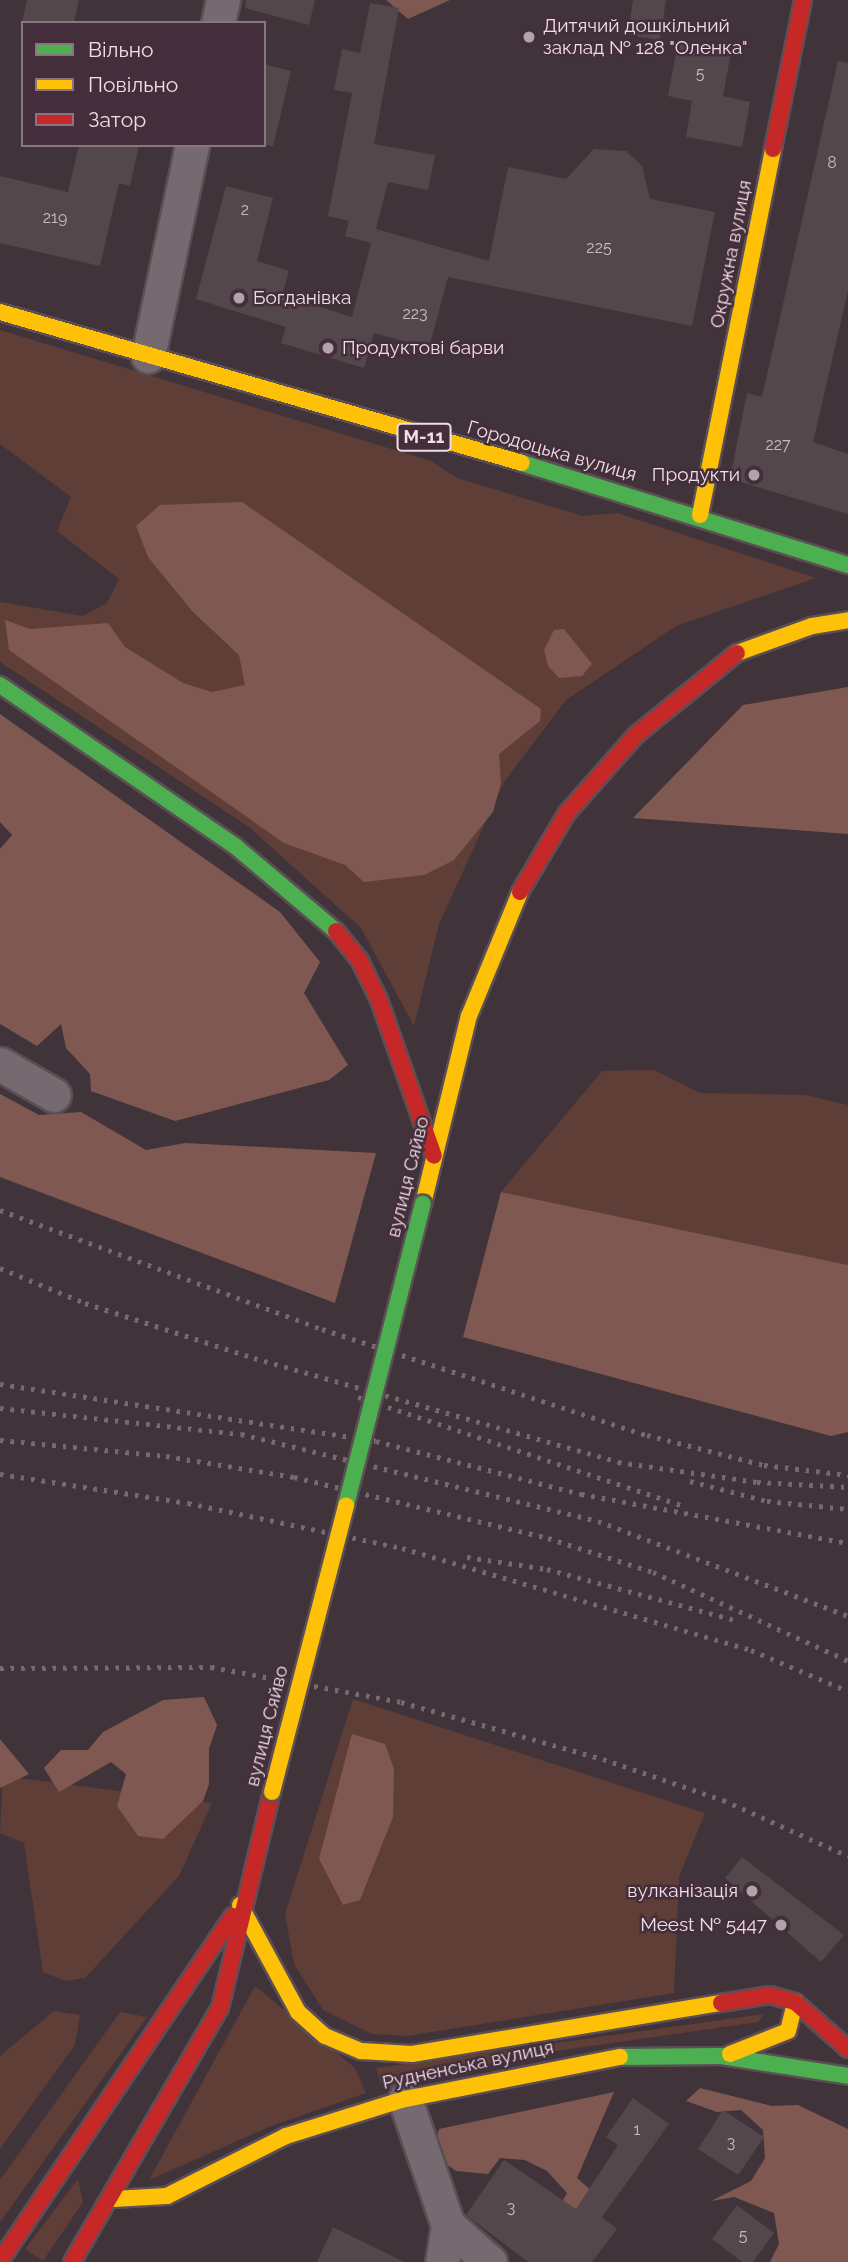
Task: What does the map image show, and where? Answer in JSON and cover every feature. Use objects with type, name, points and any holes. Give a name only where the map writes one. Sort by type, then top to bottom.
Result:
[{"type":"main road","name":"Окружна вулиця","points":[[700,515],[803,0]]},
{"type":"main road","name":"Городоцька вулиця","points":[[0,312],[700,515],[848,565]]},
{"type":"main road","name":"вулиця Сяйво","points":[[72,2262],[113,2199],[220,2008],[240,1906],[272,1791],[470,1016],[511,905],[567,813],[636,735],[685,690],[735,654],[812,626],[848,620]]},
{"type":"main road","points":[[0,685],[235,846],[326,918],[359,958],[379,1000],[434,1156]]},
{"type":"main road","name":"вулиця Сяйво","points":[[1,2261],[86,2139],[240,1906]]},
{"type":"main road","name":"Рудненська вулиця","points":[[240,1906],[298,2012],[325,2036],[361,2051],[412,2054],[770,1996],[795,2002]]},
{"type":"main road","points":[[721,2056],[788,2031],[795,2002],[848,2049]]},
{"type":"main road","name":"Рудненська вулиця","points":[[113,2199],[167,2196],[286,2136],[405,2099],[631,2055],[721,2056],[848,2076]]},
{"type":"main road","points":[[86,2139],[93,2160]]},
{"type":"main road","points":[[102,2180],[113,2199]]},
{"type":"street","points":[[218,21],[223,0]]},
{"type":"street","points":[[148,356],[192,147]]},
{"type":"street","points":[[0,1064],[54,1095]]},
{"type":"street","points":[[405,2099],[447,2225],[442,2262]]},
{"type":"street","points":[[447,2225],[490,2262]]},
{"type":"shaded area","points":[[386,0],[450,0],[408,19]]},
{"type":"shaded area","points":[[0,330],[431,461],[457,478],[583,516],[617,513],[816,578],[676,626],[566,700],[504,782],[439,924],[414,1026],[361,928],[249,827],[0,662],[0,602],[83,616],[107,603],[119,579],[57,531],[71,497],[0,444]]},
{"type":"shaded area","points":[[242,502],[541,709],[540,721],[499,754],[501,783],[493,812],[454,860],[424,875],[364,882],[345,865],[284,843],[9,650],[5,620],[30,629],[108,623],[125,647],[183,683],[212,692],[245,685],[239,655],[192,611],[148,557],[136,526],[160,505]]},
{"type":"shaded area","points":[[564,629],[592,664],[582,676],[559,678],[548,666],[544,650],[554,630]]},
{"type":"shaded area","points":[[848,687],[848,834],[633,818],[743,705]]},
{"type":"shaded area","points":[[0,714],[280,912],[320,962],[304,993],[348,1065],[329,1080],[175,1121],[91,1091],[90,1074],[66,1048],[61,1024],[37,1046],[0,1024],[0,849],[12,835],[0,822]]},
{"type":"shaded area","points":[[654,1070],[700,1093],[805,1095],[848,1105],[848,1265],[501,1192],[602,1071]]},
{"type":"shaded area","points":[[0,1094],[39,1115],[81,1112],[146,1150],[185,1143],[376,1153],[335,1303],[0,1177]]},
{"type":"shaded area","points":[[501,1192],[848,1265],[848,1432],[831,1436],[463,1337]]},
{"type":"shaded area","points":[[204,1697],[217,1725],[209,1749],[209,1784],[203,1801],[163,1839],[138,1836],[117,1806],[126,1774],[111,1762],[59,1792],[44,1768],[61,1750],[88,1750],[103,1732],[163,1700]]},
{"type":"shaded area","points":[[353,1699],[705,1813],[679,1877],[674,1993],[407,2036],[372,2034],[323,2010],[294,1964],[285,1914]]},
{"type":"shaded area","points":[[352,1734],[385,1744],[394,1769],[393,1817],[360,1900],[343,1905],[319,1859]]},
{"type":"shaded area","points":[[0,1739],[29,1774],[0,1788]]},
{"type":"shaded area","points":[[3,1776],[212,1803],[179,1876],[85,1978],[65,1981],[43,1972],[24,1843],[0,1833]]},
{"type":"shaded area","points":[[255,1986],[355,2068],[366,2093],[271,2126],[149,2180]]},
{"type":"shaded area","points":[[54,2011],[80,2015],[75,2045],[0,2149],[0,2056]]},
{"type":"shaded area","points":[[120,2012],[147,2017],[0,2222],[0,2180]]},
{"type":"shaded area","points":[[764,2014],[758,2022],[522,2056],[383,2090],[376,2068]]},
{"type":"shaded area","points":[[700,2088],[772,2106],[798,2105],[848,2129],[848,2262],[770,2262],[779,2244],[774,2213],[734,2197],[711,2201],[751,2181],[765,2158],[763,2130],[741,2110],[717,2112],[686,2101]]},
{"type":"shaded area","points":[[614,2092],[577,2178],[592,2191],[554,2244],[528,2262],[567,2193],[547,2171],[525,2160],[500,2158],[488,2174],[456,2171],[433,2154],[439,2129]]},
{"type":"shaded area","points":[[78,2179],[83,2202],[43,2261],[25,2249]]},
{"type":"building","points":[[27,0],[79,0],[74,21],[22,21]]},
{"type":"building","points":[[246,0],[315,0],[309,25],[245,8]]},
{"type":"building","points":[[633,0],[666,0],[660,40],[628,35]]},
{"type":"building","points":[[370,3],[399,8],[374,144],[435,155],[428,190],[388,182],[376,229],[489,261],[508,167],[566,179],[594,149],[626,151],[642,166],[650,199],[715,212],[692,326],[448,277],[429,348],[374,333],[364,368],[281,343],[286,327],[196,299],[226,186],[273,198],[257,261],[289,271],[282,295],[352,317],[371,243],[345,236],[349,221],[328,216],[352,93],[334,90],[342,49],[360,53]]},
{"type":"building","points":[[678,42],[731,52],[723,96],[750,102],[742,147],[686,137],[692,101],[668,96]]},
{"type":"building","points":[[838,61],[848,63],[848,291],[813,442],[848,454],[848,514],[730,479],[747,393],[762,397]]},
{"type":"building","points":[[266,65],[291,71],[273,146],[266,145]]},
{"type":"building","points":[[79,147],[139,147],[130,186],[119,183],[100,266],[0,243],[0,176],[68,192]]},
{"type":"building","points":[[742,1857],[844,1935],[821,1962],[725,1878]]},
{"type":"building","points":[[633,2098],[669,2124],[602,2217],[617,2229],[592,2262],[528,2262],[466,2215],[504,2160],[576,2209],[618,2145],[606,2137]]},
{"type":"building","points":[[723,2110],[764,2137],[738,2175],[698,2149]]},
{"type":"building","points":[[737,2205],[774,2233],[753,2262],[742,2262],[712,2239]]},
{"type":"building","points":[[333,2227],[404,2262],[317,2262]]},
{"type":"railway","points":[[0,1210],[322,1329],[647,1435],[764,1465],[848,1475]]},
{"type":"railway","points":[[0,1268],[85,1303],[254,1358],[618,1462],[757,1482],[848,1487]]},
{"type":"railway","points":[[0,1384],[376,1441],[581,1494],[848,1543]]},
{"type":"railway","points":[[358,1397],[680,1505]]},
{"type":"railway","points":[[0,1408],[241,1434],[598,1521],[848,1616]]},
{"type":"railway","points":[[0,1440],[166,1456],[294,1477],[548,1538],[653,1572],[848,1661]]},
{"type":"railway","points":[[0,1474],[188,1503],[402,1548],[751,1650],[848,1691]]},
{"type":"railway","points":[[690,1481],[767,1501],[848,1509]]},
{"type":"railway","points":[[467,1557],[547,1569],[735,1620]]},
{"type":"railway","points":[[0,1668],[211,1667],[401,1702],[603,1759],[723,1800],[848,1856]]},
{"type":"traffic: fast","points":[[522,463],[848,565]]},
{"type":"traffic: fast","points":[[0,685],[235,846],[336,931]]},
{"type":"traffic: fast","points":[[346,1505],[423,1204]]},
{"type":"traffic: fast","points":[[620,2057],[721,2056],[848,2076]]},
{"type":"traffic: slow","points":[[700,515],[773,149]]},
{"type":"traffic: slow","points":[[0,312],[522,463]]},
{"type":"traffic: slow","points":[[737,653],[812,626],[848,620]]},
{"type":"traffic: slow","points":[[423,1204],[469,1016],[520,892]]},
{"type":"traffic: slow","points":[[272,1792],[346,1505]]},
{"type":"traffic: slow","points":[[240,1905],[298,2012],[325,2036],[361,2051],[412,2054],[721,2003]]},
{"type":"traffic: slow","points":[[730,2054],[788,2031],[795,2002]]},
{"type":"traffic: slow","points":[[113,2199],[167,2196],[286,2136],[405,2099],[620,2057]]},
{"type":"traffic: jam","points":[[773,149],[803,0]]},
{"type":"traffic: jam","points":[[520,892],[567,813],[636,735],[737,653]]},
{"type":"traffic: jam","points":[[336,931],[359,959],[379,1000],[434,1156]]},
{"type":"traffic: jam","points":[[72,2262],[220,2008],[272,1792]]},
{"type":"traffic: jam","points":[[0,2261],[233,1916]]},
{"type":"traffic: jam","points":[[721,2003],[770,1995],[795,2002],[848,2049]]},
{"type":"place","name":"Дитячий дошкільний заклад № 128 \"Оленка\"","points":[[529,37]]},
{"type":"place","name":"Богданівка","points":[[239,298]]},
{"type":"place","name":"Продуктові барви","points":[[328,348]]},
{"type":"place","name":"Продукти","points":[[754,475]]},
{"type":"place","name":"вулканізація","points":[[752,1891]]},
{"type":"place","name":"Meest № 5447","points":[[781,1925]]}]
